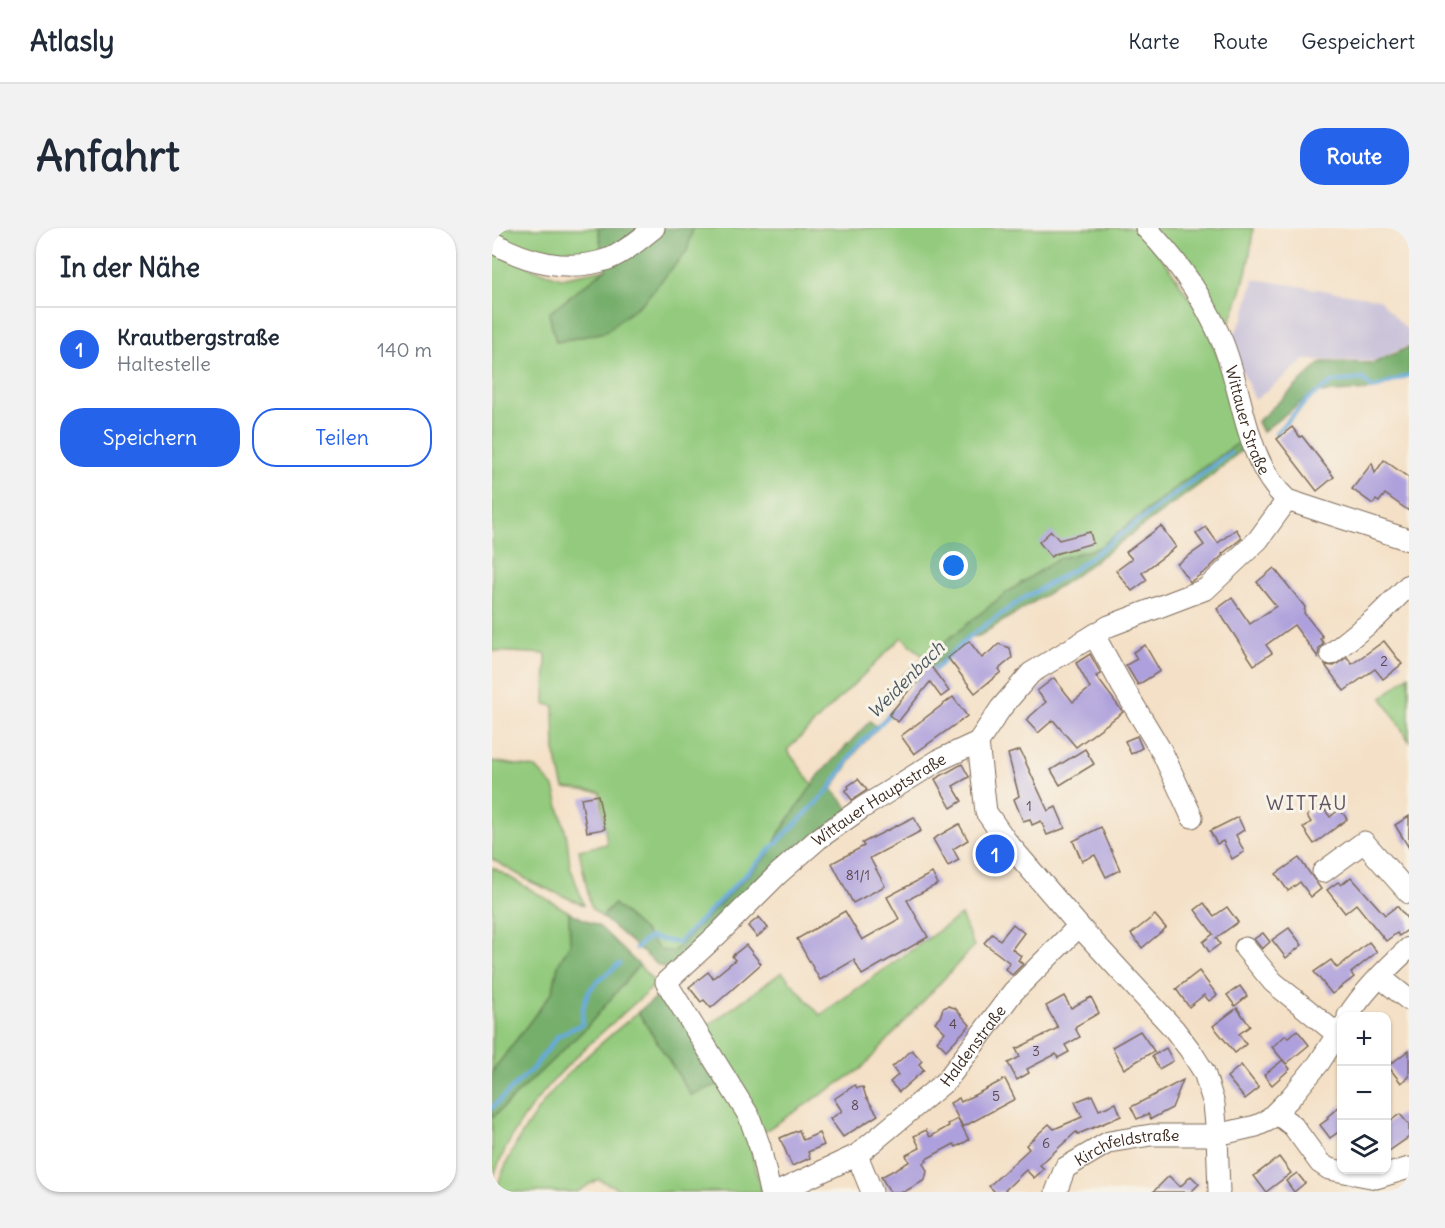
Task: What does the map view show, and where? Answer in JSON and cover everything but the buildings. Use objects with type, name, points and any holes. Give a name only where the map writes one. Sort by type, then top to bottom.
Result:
[{"type":"street","points":[[492,242],[522,256],[550,264],[586,264],[609,259],[654,228]]},
{"type":"street","name":"Wittauer Straße","points":[[1146,228],[1161,243],[1200,295],[1223,343],[1264,474],[1287,500]]},
{"type":"street","points":[[1219,1192],[1214,1104],[1204,1072],[1174,1029],[1079,926],[1007,842],[986,812],[978,742],[1000,708],[1032,673],[1109,626],[1206,589],[1258,540],[1287,500],[1409,540]]},
{"type":"street","points":[[1331,654],[1378,616],[1409,585]]},
{"type":"street","points":[[1095,635],[1163,754],[1192,816]]},
{"type":"street","name":"Wittauer Hauptstraße","points":[[770,1192],[760,1147],[748,1116],[666,982],[778,874],[818,839],[862,808],[930,766],[978,742]]},
{"type":"street","points":[[1323,872],[1364,842],[1409,893]]},
{"type":"street","name":"Haldenstraße","points":[[778,1192],[857,1155],[947,1080],[1013,992],[1079,926]]},
{"type":"street","points":[[1245,948],[1273,982],[1337,1023]]},
{"type":"street","points":[[1351,1012],[1380,977],[1409,948]]},
{"type":"street","points":[[1380,977],[1409,1000]]},
{"type":"street","points":[[1337,1034],[1319,1063],[1276,1113],[1293,1126],[1320,1162],[1329,1169],[1376,1178],[1409,1168]]},
{"type":"street","name":"Kirchfeldstraße","points":[[1056,1192],[1065,1168],[1109,1142],[1151,1135],[1217,1135],[1256,1126],[1276,1113]]},
{"type":"street","points":[[857,1155],[872,1192]]},
{"type":"shaded area","points":[[1254,279],[1379,299],[1409,332],[1409,345],[1375,361],[1305,360],[1255,400],[1230,342],[1243,318]]},
{"type":"green space","points":[[492,228],[598,228],[602,252],[544,259],[492,235]]},
{"type":"green space","points":[[598,228],[693,228],[687,251],[643,302],[605,332],[556,342],[549,313],[606,269]]},
{"type":"green space","points":[[693,228],[1135,228],[1165,261],[1205,322],[1241,420],[1240,442],[1177,486],[1100,547],[1058,559],[1006,593],[925,658],[902,637],[787,750],[813,785],[780,832],[769,854],[673,952],[660,950],[643,930],[613,904],[602,917],[591,908],[579,850],[607,844],[600,792],[564,788],[555,754],[554,706],[545,704],[546,654],[492,651],[492,249],[529,267],[561,278],[606,269],[549,313],[556,342],[605,332],[643,302],[687,251]]},
{"type":"green space","points":[[1153,228],[1253,228],[1245,276],[1230,321],[1220,320]]},
{"type":"green space","points":[[1409,347],[1409,375],[1374,390],[1313,393],[1262,432],[1257,422],[1322,362],[1374,363]]},
{"type":"green space","points":[[1240,442],[1243,449],[1211,476],[1066,582],[979,636],[970,637],[911,683],[901,677],[1006,593],[1058,559],[1100,547],[1177,486]]},
{"type":"green space","points":[[1409,675],[1409,741],[1382,698]]},
{"type":"green space","points":[[870,721],[878,728],[859,748],[832,789],[850,810],[668,968],[659,966],[602,917],[614,904],[643,930],[660,950],[673,952],[769,854],[780,832],[820,774]]},
{"type":"green space","points":[[492,761],[536,768],[554,787],[567,838],[570,866],[584,905],[531,882],[492,859]]},
{"type":"green space","points":[[492,867],[569,912],[570,944],[558,965],[553,991],[492,1072]]},
{"type":"green space","points":[[569,912],[600,927],[639,965],[587,1027],[492,1118],[492,1072],[553,991],[558,965],[570,944]]},
{"type":"green space","points":[[961,915],[974,946],[861,1069],[762,1133],[705,1028],[782,972],[820,1015]]},
{"type":"green space","points":[[639,965],[654,982],[654,986],[582,1051],[539,1097],[520,1123],[504,1151],[492,1181],[492,1118],[587,1027]]},
{"type":"green space","points":[[668,988],[724,1082],[691,1095],[638,1012]]},
{"type":"green space","points":[[638,1012],[691,1095],[724,1082],[742,1114],[762,1192],[625,1192],[598,1179],[577,1192],[496,1192],[508,1160],[537,1111],[560,1082]]},
{"type":"waterway","name":"Weidenbach","points":[[1276,433],[1308,399],[1333,382],[1363,379],[1373,389],[1409,375]]},
{"type":"waterway","name":"Weidenbach","points":[[931,673],[970,636],[1021,600],[1076,568],[1230,453]]},
{"type":"waterway","name":"Weidenbach","points":[[636,948],[649,937],[678,943],[829,790],[857,747],[893,711]]},
{"type":"waterway","name":"Weidenbach","points":[[492,1108],[533,1068],[558,1036],[582,1024],[584,1003],[591,988],[619,964]]},
{"type":"place","name":"Krautbergstraße","points":[[995,854]]},
{"type":"district","name":"WITTAU","points":[[1307,803]]}]
